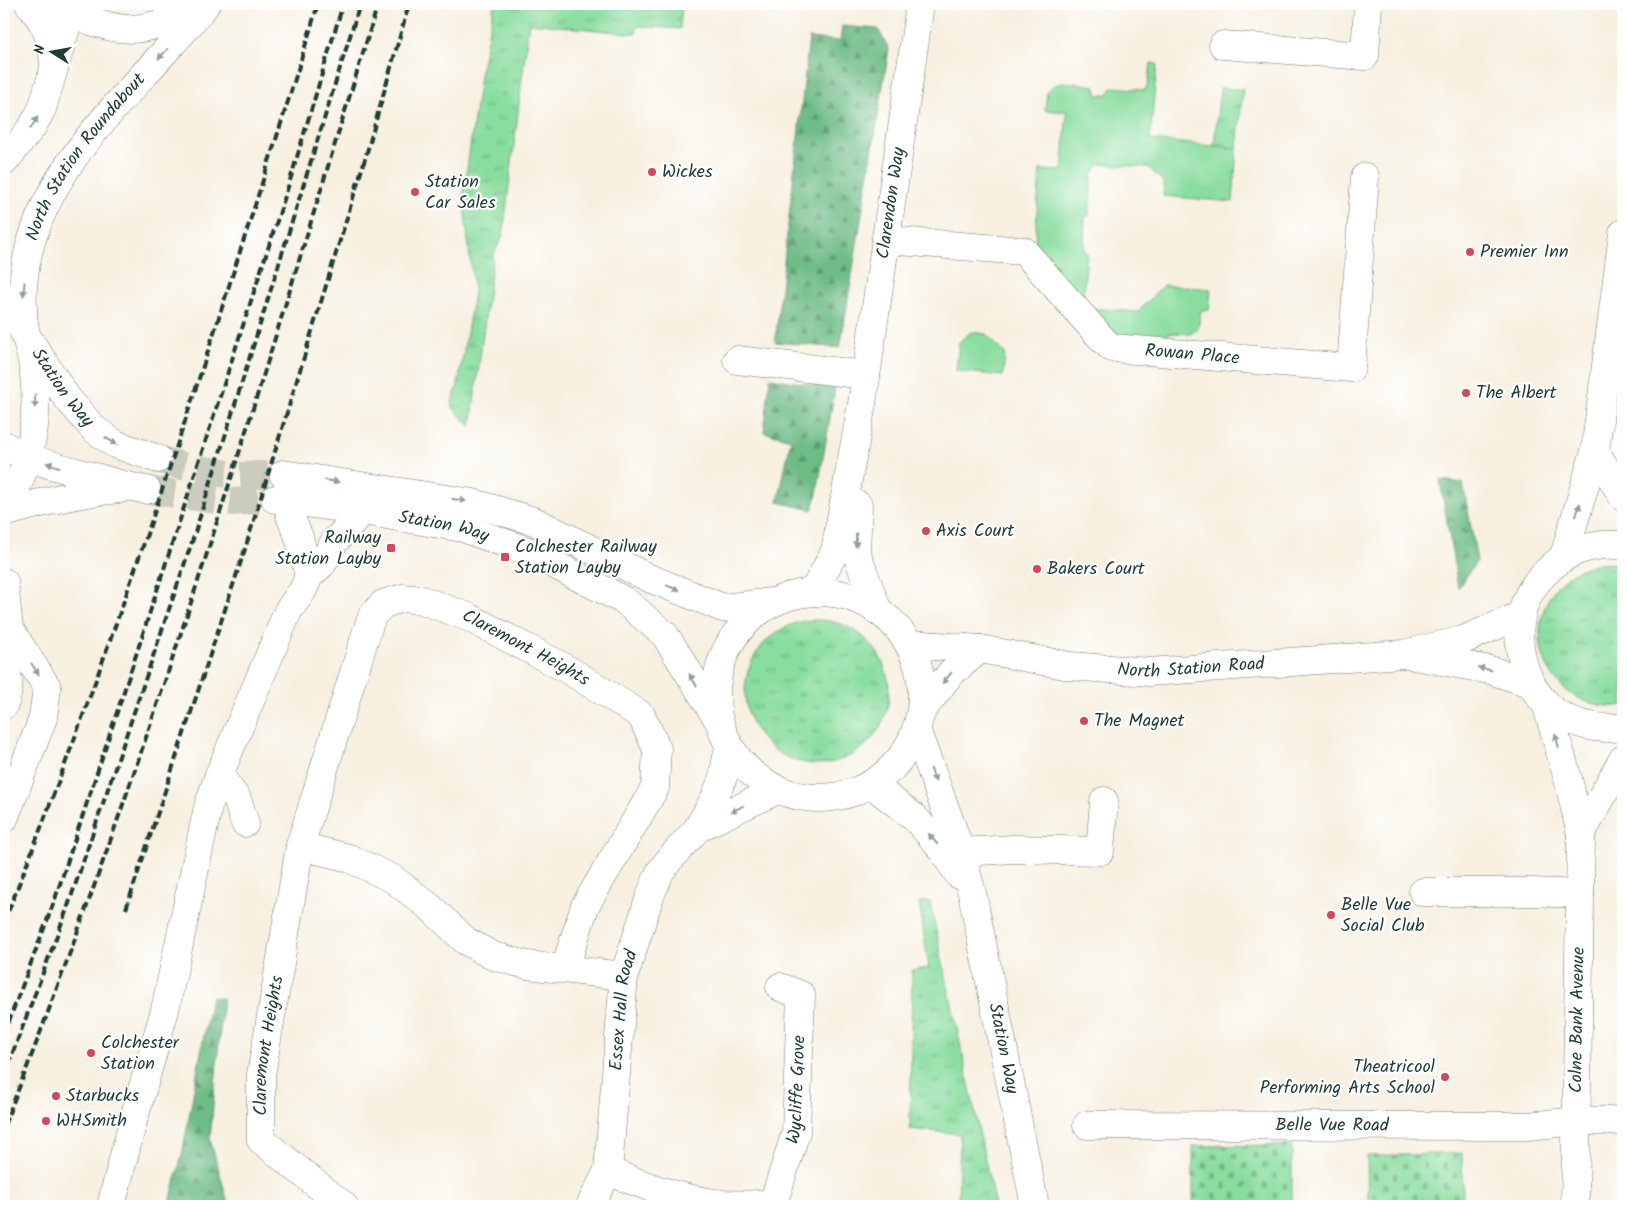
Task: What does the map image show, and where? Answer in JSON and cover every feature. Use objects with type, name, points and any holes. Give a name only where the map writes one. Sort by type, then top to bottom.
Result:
[{"type":"street","points":[[29,4],[39,15],[49,33],[53,50],[54,68]]},
{"type":"street","points":[[4,162],[32,127],[42,109],[54,68],[64,6],[101,24],[119,28],[142,28],[182,15],[200,4]]},
{"type":"street","name":"North Station Roundabout","points":[[10,496],[16,451],[33,436],[36,394],[33,365],[26,336],[23,312],[23,287],[29,250],[37,225],[62,174],[90,136],[206,4]]},
{"type":"street","name":"Clarendon Way","points":[[813,592],[835,551],[862,404],[920,4]]},
{"type":"street","points":[[1222,46],[1365,56],[1368,4]]},
{"type":"street","name":"Rowan Place","points":[[886,240],[1024,251],[1112,348],[1351,368],[1365,177]]},
{"type":"street","points":[[1564,556],[1596,451],[1623,233]]},
{"type":"street","name":"North Station Roundabout","points":[[4,307],[16,320],[26,336]]},
{"type":"street","name":"Station Way","points":[[26,336],[67,398],[94,429],[114,444],[158,459]]},
{"type":"street","points":[[737,360],[866,375]]},
{"type":"street","name":"Clarendon Way","points":[[862,404],[856,552],[878,611]]},
{"type":"street","points":[[4,514],[64,497],[99,491],[140,489],[60,468],[16,451]]},
{"type":"street","points":[[1596,451],[1623,497]]},
{"type":"street","points":[[283,491],[290,516],[299,537],[309,576]]},
{"type":"street","name":"Station Way","points":[[283,491],[363,511],[463,528],[530,552],[625,601],[665,635],[719,722]]},
{"type":"street","name":"Station Way","points":[[283,491],[473,503],[534,521],[669,587],[723,608],[774,602]]},
{"type":"street","points":[[111,1206],[165,1010],[204,821],[220,776],[288,611],[309,576],[322,564],[334,542],[363,511]]},
{"type":"street","points":[[1623,546],[1596,546],[1564,556],[1552,565],[1528,595],[1521,615],[1519,632],[1523,666],[1539,694],[1560,714],[1590,726],[1623,727]]},
{"type":"street","points":[[4,582],[6,633],[47,687],[43,718],[4,819]]},
{"type":"street","points":[[918,721],[920,678],[908,644],[902,634],[878,611],[844,594],[813,592],[790,596],[774,602],[753,615],[737,632],[727,647],[720,664],[715,693],[719,722],[729,747],[748,771],[762,782],[789,794],[819,799],[856,792],[887,772],[898,761],[908,746],[918,721],[950,674],[980,649]]},
{"type":"street","name":"Claremont Heights","points":[[344,1206],[262,1140],[261,1075],[300,846],[372,616],[383,604],[403,598],[422,600],[468,617],[567,669],[641,715],[657,749],[655,788],[585,906],[565,968]]},
{"type":"street","name":"North Station Road","points":[[908,644],[980,649],[1070,666],[1149,672],[1403,654],[1463,640],[1521,615]]},
{"type":"street","name":"North Station Road","points":[[1403,654],[1490,670],[1539,694]]},
{"type":"street","points":[[4,666],[8,674],[7,697],[4,705]]},
{"type":"street","name":"Colne Bank Avenue","points":[[1539,694],[1568,779],[1581,834],[1575,1206]]},
{"type":"street","name":"Station Way","points":[[918,721],[962,852],[972,893],[1035,1206]]},
{"type":"street","name":"Essex Hall Road","points":[[590,1206],[608,1171],[624,976],[650,896],[660,872],[698,828],[714,800],[723,777],[729,747]]},
{"type":"street","name":"Colne Bank Avenue","points":[[1581,834],[1623,759]]},
{"type":"street","points":[[220,776],[237,799],[245,823]]},
{"type":"street","name":"Station Way","points":[[871,784],[914,816],[937,843],[972,893]]},
{"type":"street","name":"Essex Hall Road","points":[[698,828],[777,790]]},
{"type":"street","points":[[962,852],[1014,850],[1100,851],[1104,801]]},
{"type":"street","points":[[300,846],[349,858],[393,879],[430,907],[466,941],[493,956],[527,965],[624,976]]},
{"type":"street","points":[[1423,892],[1580,894]]},
{"type":"street","name":"Wycliffe Grove","points":[[775,1205],[796,1132],[801,995],[780,987]]},
{"type":"street","name":"Belle Vue Road","points":[[1087,1125],[1528,1126],[1577,1121],[1623,1122]]},
{"type":"street","points":[[608,1171],[649,1187],[688,1198],[724,1204],[775,1205]]},
{"type":"green space","points":[[494,4],[682,4],[680,29],[637,26],[636,34],[529,23],[503,235],[493,256],[471,427],[451,406],[458,384],[474,292],[463,197],[481,69]]},
{"type":"green space","points":[[842,26],[878,29],[889,49],[840,348],[775,342],[809,38],[840,41]]},
{"type":"green space","points":[[1151,63],[1157,64],[1150,140],[1237,148],[1233,202],[1163,196],[1164,183],[1148,167],[1100,164],[1092,175],[1089,215],[1085,217],[1084,250],[1087,253],[1083,298],[1091,308],[1039,252],[1035,242],[1040,170],[1062,171],[1067,112],[1045,110],[1047,92],[1051,87],[1063,83],[1095,86],[1098,95],[1107,95],[1113,87],[1145,90],[1148,84]]},
{"type":"green space","points":[[1220,88],[1243,89],[1237,148],[1214,146]]},
{"type":"green space","points":[[1163,285],[1211,289],[1209,310],[1201,310],[1198,329],[1190,334],[1168,333],[1167,342],[1118,337],[1091,308],[1138,312]]},
{"type":"green space","points":[[971,332],[986,334],[1005,353],[1003,376],[956,371],[959,342]]},
{"type":"green space","points":[[770,378],[835,388],[816,499],[812,510],[778,502],[791,439],[764,432]]},
{"type":"green space","points":[[1440,480],[1463,483],[1477,561],[1458,588]]},
{"type":"green space","points":[[1615,563],[1623,565],[1623,705],[1608,706],[1582,700],[1563,687],[1549,670],[1542,650],[1540,629],[1544,608],[1555,589],[1570,575],[1592,565]]},
{"type":"green space","points":[[817,620],[845,625],[868,641],[884,664],[889,692],[884,720],[868,743],[845,759],[817,764],[789,759],[766,743],[750,720],[745,692],[750,664],[766,641],[789,625]]},
{"type":"green space","points":[[919,902],[930,902],[995,1206],[958,1206],[960,1134],[910,1129],[912,970],[929,968]]},
{"type":"green space","points":[[211,997],[223,998],[210,1139],[229,1206],[169,1206],[182,1155]]},
{"type":"green space","points":[[1292,1145],[1292,1206],[1193,1206],[1193,1146]]},
{"type":"green space","points":[[1462,1153],[1463,1206],[1368,1206],[1367,1156]]},
{"type":"tunnel","points":[[158,459],[182,466],[239,476],[283,474]]},
{"type":"tunnel","points":[[147,490],[231,502],[275,499]]},
{"type":"railway","points":[[4,922],[93,688],[148,530],[239,256],[318,4]]},
{"type":"railway","points":[[4,1034],[54,902],[137,652],[288,187],[343,4]]},
{"type":"railway","points":[[4,1076],[67,909],[193,539],[360,4]]},
{"type":"railway","points":[[4,1125],[88,903],[165,680],[274,343],[378,4]]},
{"type":"railway","points":[[126,909],[245,549],[365,159],[409,4]]},
{"type":"place","name":"Wickes","points":[[652,172]]},
{"type":"place","name":"Station Car Sales","points":[[415,192]]},
{"type":"place","name":"Premier Inn","points":[[1470,252]]},
{"type":"place","name":"The Albert","points":[[1466,393]]},
{"type":"place","name":"Axis Court","points":[[926,531]]},
{"type":"place","name":"Railway Station Layby","points":[[391,548]]},
{"type":"place","name":"Colchester Railway Station Layby","points":[[505,557]]},
{"type":"place","name":"Bakers Court","points":[[1037,569]]},
{"type":"place","name":"The Magnet","points":[[1084,721]]},
{"type":"place","name":"Belle Vue Social Club","points":[[1331,915]]},
{"type":"place","name":"Colchester Station","points":[[91,1053]]},
{"type":"place","name":"Theatricool Performing Arts School","points":[[1445,1077]]},
{"type":"place","name":"Starbucks","points":[[56,1096]]},
{"type":"place","name":"WHSmith","points":[[46,1121]]}]
